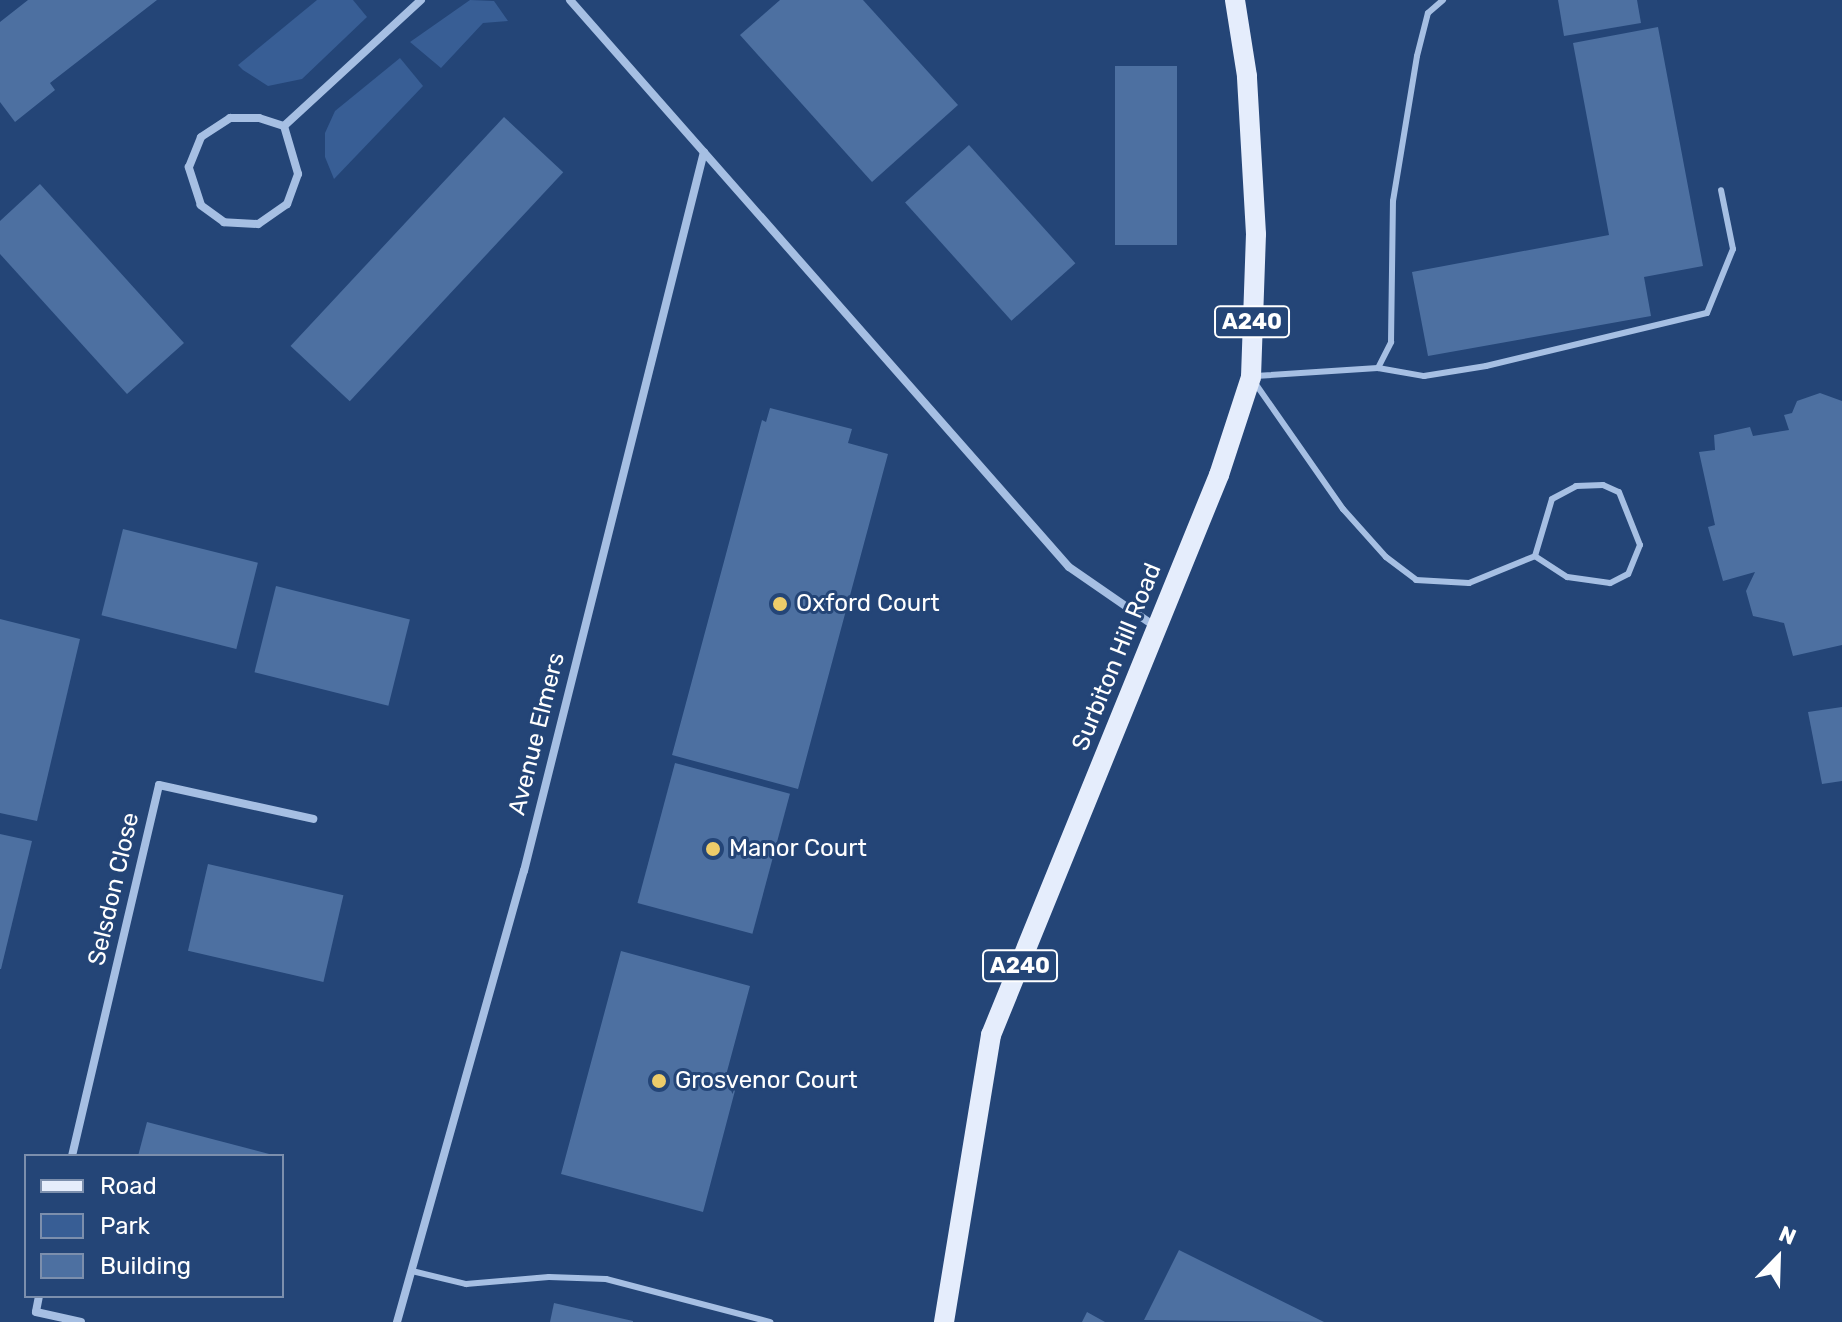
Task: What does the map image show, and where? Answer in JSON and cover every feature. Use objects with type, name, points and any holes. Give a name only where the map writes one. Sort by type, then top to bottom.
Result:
[{"type":"main road","name":"Surbiton Hill Road","points":[[944,1322],[991,1035],[1219,475],[1251,377],[1256,234],[1247,76],[1235,0]]},
{"type":"street","points":[[284,126],[421,0]]},
{"type":"street","points":[[570,0],[1069,567],[1157,627]]},
{"type":"street","points":[[230,118],[259,118],[284,126],[298,174],[287,204],[258,224],[224,222],[201,205],[189,167],[201,137],[230,118]]},
{"type":"street","name":"Avenue Elmers","points":[[397,1322],[524,871],[704,152]]},
{"type":"street","name":"Selsdon Close","points":[[72,1154],[159,785],[313,819]]},
{"type":"street","points":[[39,1298],[36,1312],[81,1322]]},
{"type":"lane","points":[[1378,368],[1391,342],[1393,201],[1417,56],[1428,13],[1443,0]]},
{"type":"lane","points":[[1251,377],[1378,368],[1424,376],[1486,366],[1707,313],[1733,249],[1721,190]]},
{"type":"lane","points":[[1251,377],[1343,509],[1386,557],[1416,580],[1469,583],[1535,556]]},
{"type":"lane","points":[[1603,485],[1619,492],[1640,545],[1628,574],[1610,583],[1567,577],[1535,556],[1552,499],[1576,486],[1603,485]]},
{"type":"lane","points":[[412,1271],[466,1284],[549,1277],[606,1279],[770,1322]]},
{"type":"green space","points":[[317,0],[353,0],[367,17],[302,79],[268,86],[238,65]]},
{"type":"green space","points":[[470,0],[494,1],[508,21],[483,23],[441,68],[410,42]]},
{"type":"green space","points":[[400,58],[423,86],[334,179],[325,157],[325,133],[335,111]]},
{"type":"building","points":[[28,0],[157,0],[50,83],[55,90],[15,122],[0,102],[0,22]]},
{"type":"building","points":[[780,0],[863,0],[958,105],[872,182],[740,35]]},
{"type":"building","points":[[1558,0],[1637,0],[1641,23],[1564,36]]},
{"type":"building","points":[[1658,27],[1703,266],[1644,277],[1651,316],[1428,356],[1412,272],[1609,235],[1573,43]]},
{"type":"building","points":[[1115,66],[1177,66],[1177,245],[1115,245]]},
{"type":"building","points":[[504,117],[563,172],[350,401],[291,346]]},
{"type":"building","points":[[969,145],[1075,263],[1011,321],[905,203]]},
{"type":"building","points":[[40,184],[184,343],[127,394],[0,254],[0,221]]},
{"type":"building","points":[[1820,393],[1842,401],[1842,645],[1793,656],[1784,623],[1753,616],[1746,591],[1755,572],[1723,581],[1708,527],[1715,525],[1699,452],[1715,450],[1714,435],[1750,427],[1753,436],[1789,430],[1784,415],[1792,413],[1797,401]]},
{"type":"building","name":"Oxford Court","points":[[770,408],[852,429],[848,443],[888,454],[798,789],[672,755],[762,420],[766,422]]},
{"type":"building","points":[[123,529],[258,563],[236,649],[101,615]]},
{"type":"building","points":[[276,586],[410,619],[388,706],[254,672]]},
{"type":"building","points":[[0,619],[80,639],[37,821],[0,813]]},
{"type":"building","points":[[1842,707],[1842,781],[1822,784],[1808,712]]},
{"type":"building","name":"Manor Court","points":[[675,763],[790,794],[752,934],[637,903]]},
{"type":"building","points":[[0,834],[32,841],[1,969],[0,969]]},
{"type":"building","points":[[208,864],[343,895],[323,982],[188,951]]},
{"type":"building","name":"Grosvenor Court","points":[[621,951],[750,986],[725,1079],[737,1083],[703,1212],[561,1174]]},
{"type":"building","points":[[147,1122],[269,1154],[139,1154]]},
{"type":"building","points":[[1179,1250],[1324,1322],[1144,1320]]},
{"type":"building","points":[[554,1303],[633,1321],[633,1322],[550,1322]]},
{"type":"building","points":[[1087,1312],[1105,1322],[1082,1322]]},
{"type":"place","name":"Oxford Court","points":[[780,604]]},
{"type":"place","name":"Manor Court","points":[[713,849]]},
{"type":"place","name":"Grosvenor Court","points":[[659,1081]]}]
